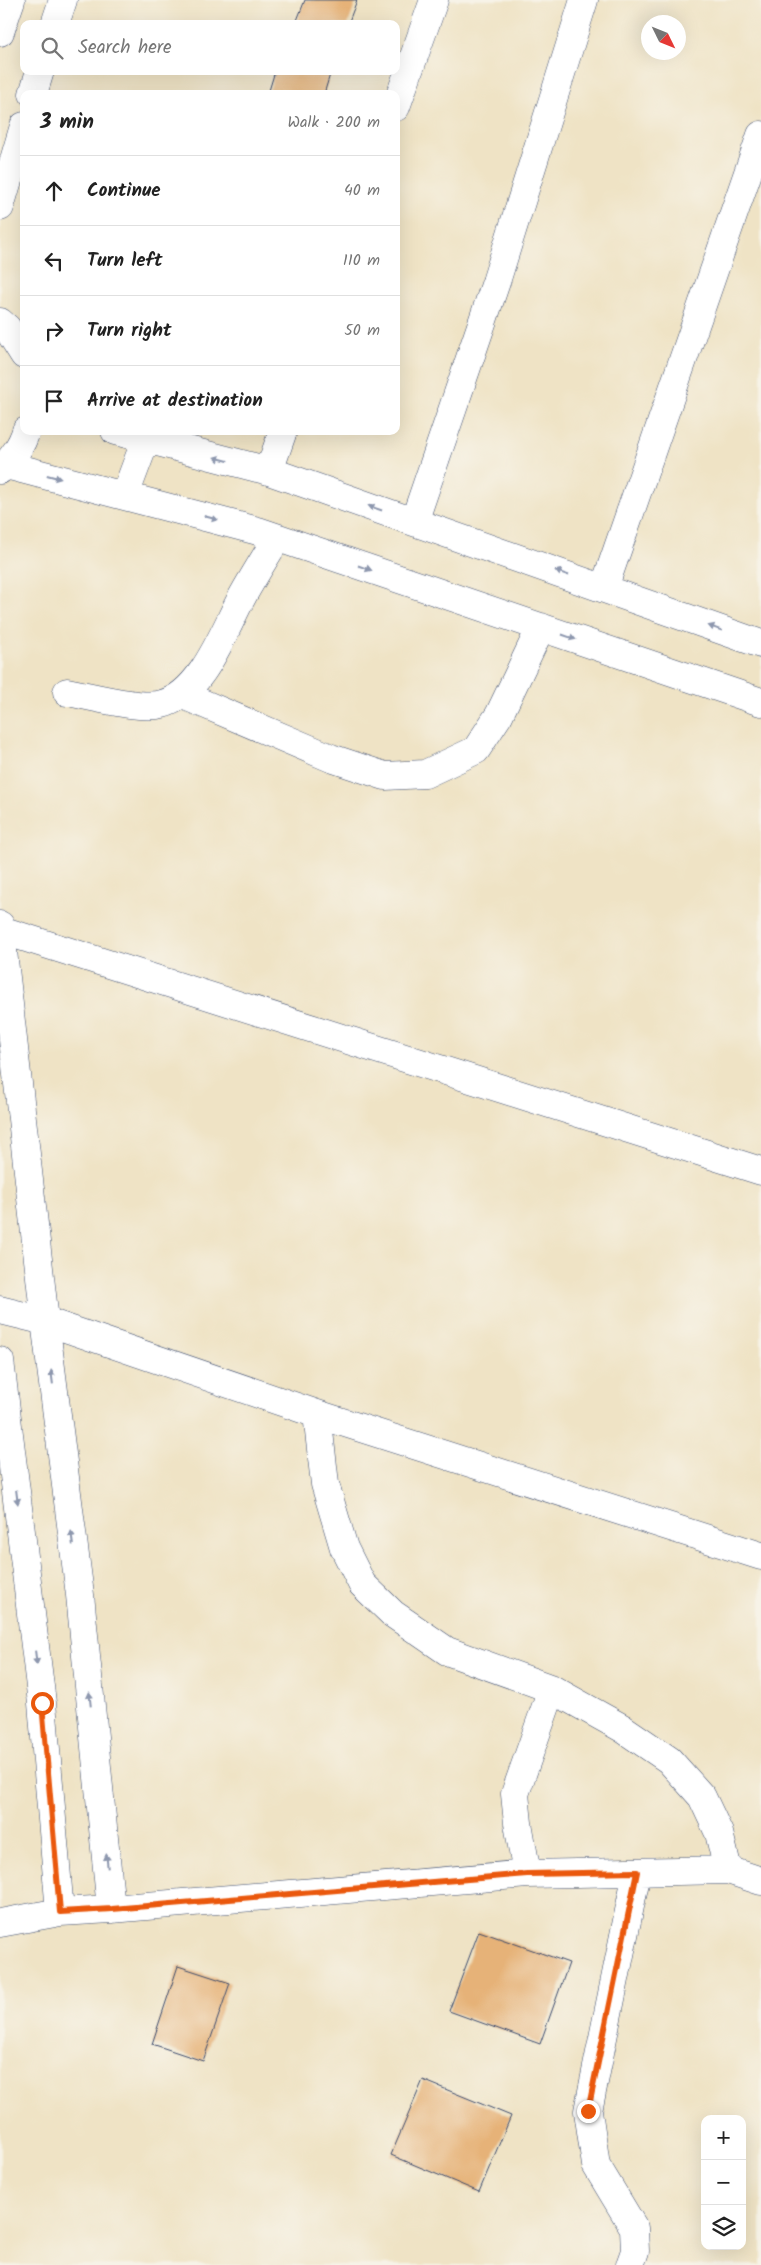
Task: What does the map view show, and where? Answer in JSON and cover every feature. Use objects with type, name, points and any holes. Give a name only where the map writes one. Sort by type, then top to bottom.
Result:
[{"type":"street","points":[[0,32],[11,0]]},
{"type":"street","points":[[56,20],[63,0]]},
{"type":"street","points":[[400,96],[434,0]]},
{"type":"street","points":[[414,522],[496,282],[584,0]]},
{"type":"street","points":[[34,90],[39,75]]},
{"type":"street","points":[[604,588],[761,135]]},
{"type":"street","points":[[0,206],[20,139]]},
{"type":"street","points":[[0,322],[7,328],[20,349]]},
{"type":"street","points":[[25,435],[3,467],[125,496],[277,538],[761,702]]},
{"type":"street","points":[[130,435],[269,471],[761,644]]},
{"type":"street","points":[[269,471],[282,435]]},
{"type":"street","points":[[125,496],[146,439]]},
{"type":"street","points":[[67,692],[129,704],[161,705],[183,694],[216,653],[242,598],[277,538]]},
{"type":"street","points":[[183,694],[331,758],[386,776],[425,774],[476,750],[499,715],[541,627]]},
{"type":"street","points":[[112,1909],[80,1595],[45,1321],[0,927],[761,1170]]},
{"type":"street","points":[[0,1310],[45,1321],[317,1414],[761,1556]]},
{"type":"street","points":[[0,1361],[42,1703],[60,1912]]},
{"type":"street","points":[[317,1414],[325,1484],[344,1548],[362,1584],[392,1614],[447,1651],[552,1689],[622,1728],[669,1760],[702,1797],[719,1833],[728,1870]]},
{"type":"street","points":[[527,1874],[518,1824],[516,1794],[552,1689]]},
{"type":"street","points":[[0,1923],[60,1912],[527,1874],[728,1870],[761,1881]]},
{"type":"street","points":[[630,2265],[635,2251],[634,2228],[596,2165],[588,2111],[637,1872]]},
{"type":"building","points":[[305,0],[357,0],[350,20],[297,20]]},
{"type":"building","points":[[274,75],[330,75],[325,90],[269,90]]},
{"type":"building","points":[[479,1931],[569,1963],[540,2044],[449,2011]]},
{"type":"building","points":[[178,1966],[230,1983],[203,2061],[152,2044]]},
{"type":"building","points":[[423,2080],[511,2116],[479,2192],[391,2155]]},
{"type":"route","points":[[42,1703],[60,1912],[527,1874],[637,1872],[588,2111]]}]
